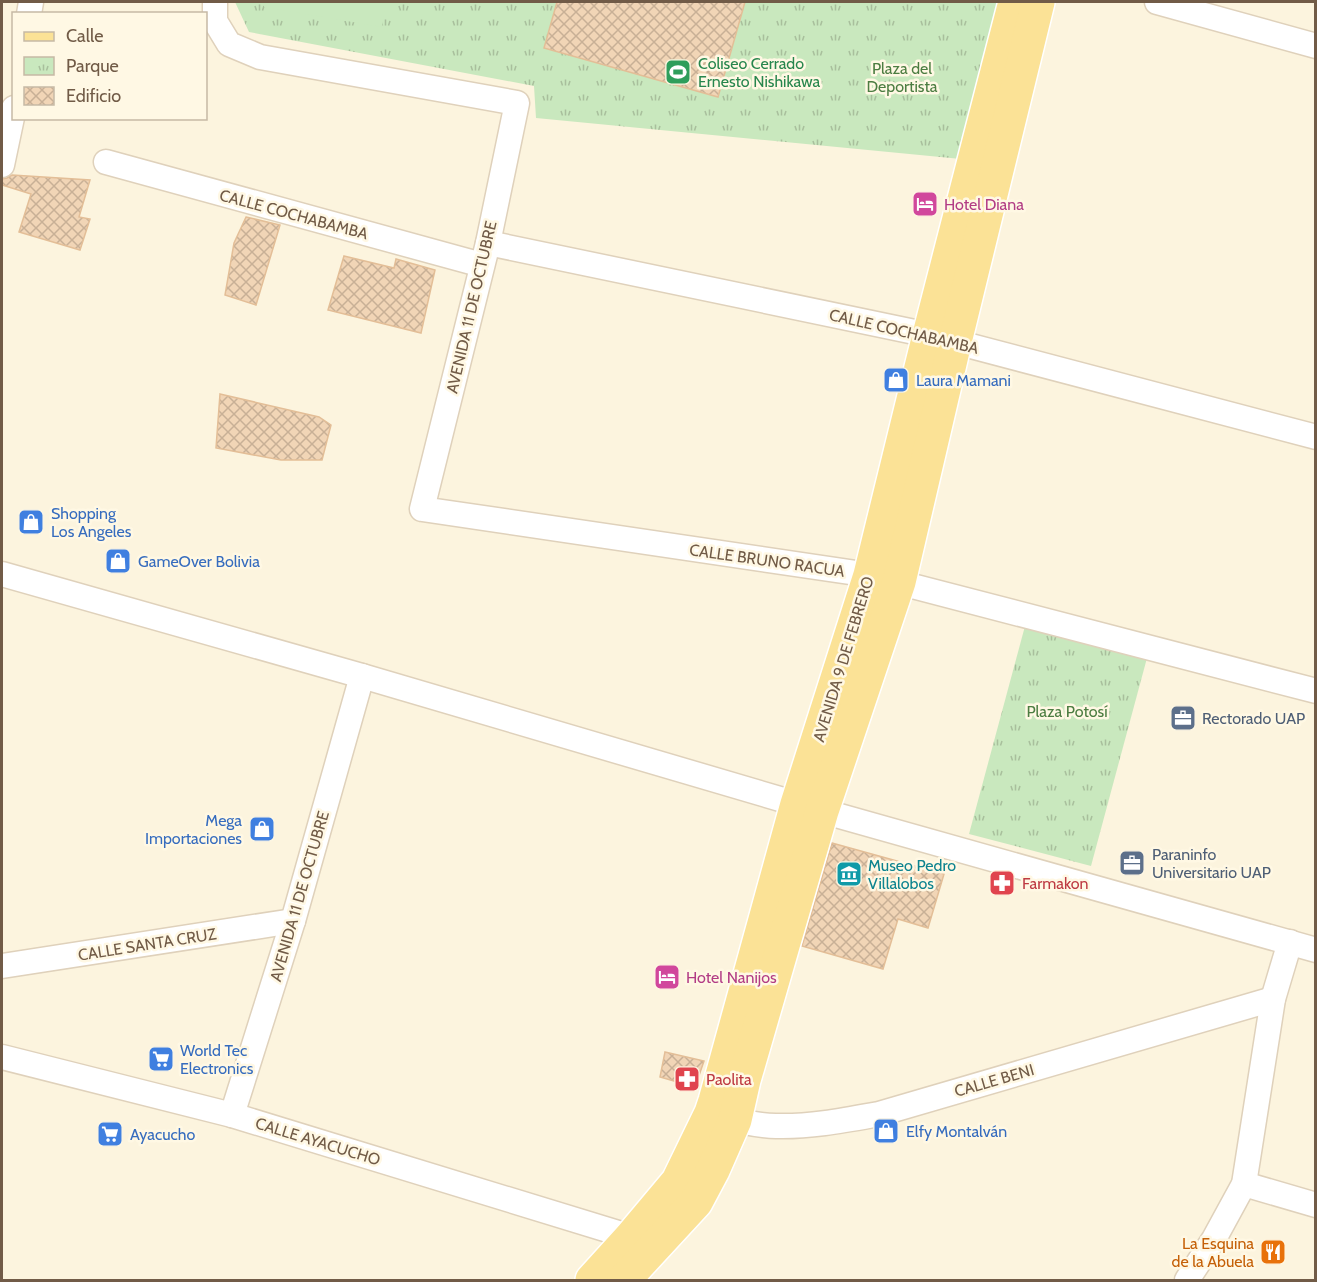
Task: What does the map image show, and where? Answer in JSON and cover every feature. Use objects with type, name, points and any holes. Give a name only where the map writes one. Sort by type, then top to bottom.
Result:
[{"type":"main road","name":"AVENIDA 9 DE FEBRERO","points":[[592,1281],[678,1181],[723,1117],[744,1080],[810,808],[884,578],[942,339],[1015,2]]},
{"type":"main road","name":"AVENIDA 9 DE FEBRERO","points":[[942,339],[1038,2]]},
{"type":"main road","name":"AVENIDA 9 DE FEBRERO","points":[[624,1281],[696,1202],[713,1170],[723,1117]]},
{"type":"street","name":"AVENIDA 11 DE OCTUBRE","points":[[215,2],[215,21],[230,44],[260,57],[516,103],[485,254],[422,509]]},
{"type":"street","points":[[1157,2],[1316,46]]},
{"type":"street","points":[[2,165],[9,116]]},
{"type":"street","name":"CALLE COCHABAMBA","points":[[106,162],[485,254],[942,339],[1316,436]]},
{"type":"street","name":"CALLE BRUNO RACUA","points":[[422,509],[884,578],[1316,691]]},
{"type":"street","points":[[2,574],[362,676],[810,808],[1316,950]]},
{"type":"street","name":"AVENIDA 11 DE OCTUBRE","points":[[232,1115],[293,921],[362,676]]},
{"type":"street","name":"CALLE SANTA CRUZ","points":[[2,966],[293,921]]},
{"type":"street","points":[[1187,1281],[1214,1239],[1244,1184],[1273,999],[1290,942]]},
{"type":"street","name":"CALLE BENI","points":[[723,1117],[775,1126],[827,1123],[879,1114],[1273,999]]},
{"type":"street","name":"CALLE AYACUCHO","points":[[2,1057],[232,1115],[631,1237]]},
{"type":"street","points":[[1244,1184],[1316,1205]]},
{"type":"green space","name":"Plaza del Deportista","points":[[235,2],[1001,2],[961,159],[536,118],[534,86],[249,32]]},
{"type":"green space","points":[[265,2],[386,2],[382,27],[264,7]]},
{"type":"green space","name":"Plaza Potosí","points":[[1025,626],[1147,658],[1091,866],[969,834]]},
{"type":"building","name":"Coliseo Cerrado Ernesto Nishikawa","points":[[557,2],[745,2],[718,97],[544,48]]},
{"type":"building","points":[[12,175],[90,180],[79,217],[90,219],[80,250],[19,232],[31,194],[2,185],[2,179]]},
{"type":"building","points":[[246,217],[280,225],[256,305],[225,295],[234,243]]},
{"type":"building","points":[[344,256],[394,268],[396,259],[435,270],[421,333],[328,310]]},
{"type":"building","points":[[220,394],[319,417],[331,425],[322,460],[281,460],[216,448]]},
{"type":"building","points":[[832,843],[944,874],[928,928],[898,919],[883,969],[802,946]]},
{"type":"building","points":[[665,1052],[704,1061],[695,1087],[660,1077]]},
{"type":"place","name":"Coliseo Cerrado Ernesto Nishikawa","points":[[678,72]]},
{"type":"place","name":"Hotel Diana","points":[[925,204]]},
{"type":"place","name":"Laura Mamani","points":[[896,380]]},
{"type":"place","name":"Shopping Los Angeles","points":[[31,522]]},
{"type":"place","name":"GameOver Bolivia","points":[[118,561]]},
{"type":"place","name":"Rectorado UAP","points":[[1183,718]]},
{"type":"place","name":"Mega Importaciones","points":[[262,829]]},
{"type":"place","name":"Paraninfo Universitario UAP","points":[[1132,863]]},
{"type":"place","name":"Museo Pedro Villalobos","points":[[849,874]]},
{"type":"place","name":"Farmakon","points":[[1002,883]]},
{"type":"place","name":"Hotel Nanijos","points":[[667,977]]},
{"type":"place","name":"World Tec Electronics","points":[[161,1059]]},
{"type":"place","name":"Paolita","points":[[687,1079]]},
{"type":"place","name":"Elfy Montalván","points":[[886,1131]]},
{"type":"place","name":"Ayacucho","points":[[110,1134]]},
{"type":"place","name":"La Esquina de la Abuela","points":[[1273,1252]]}]
